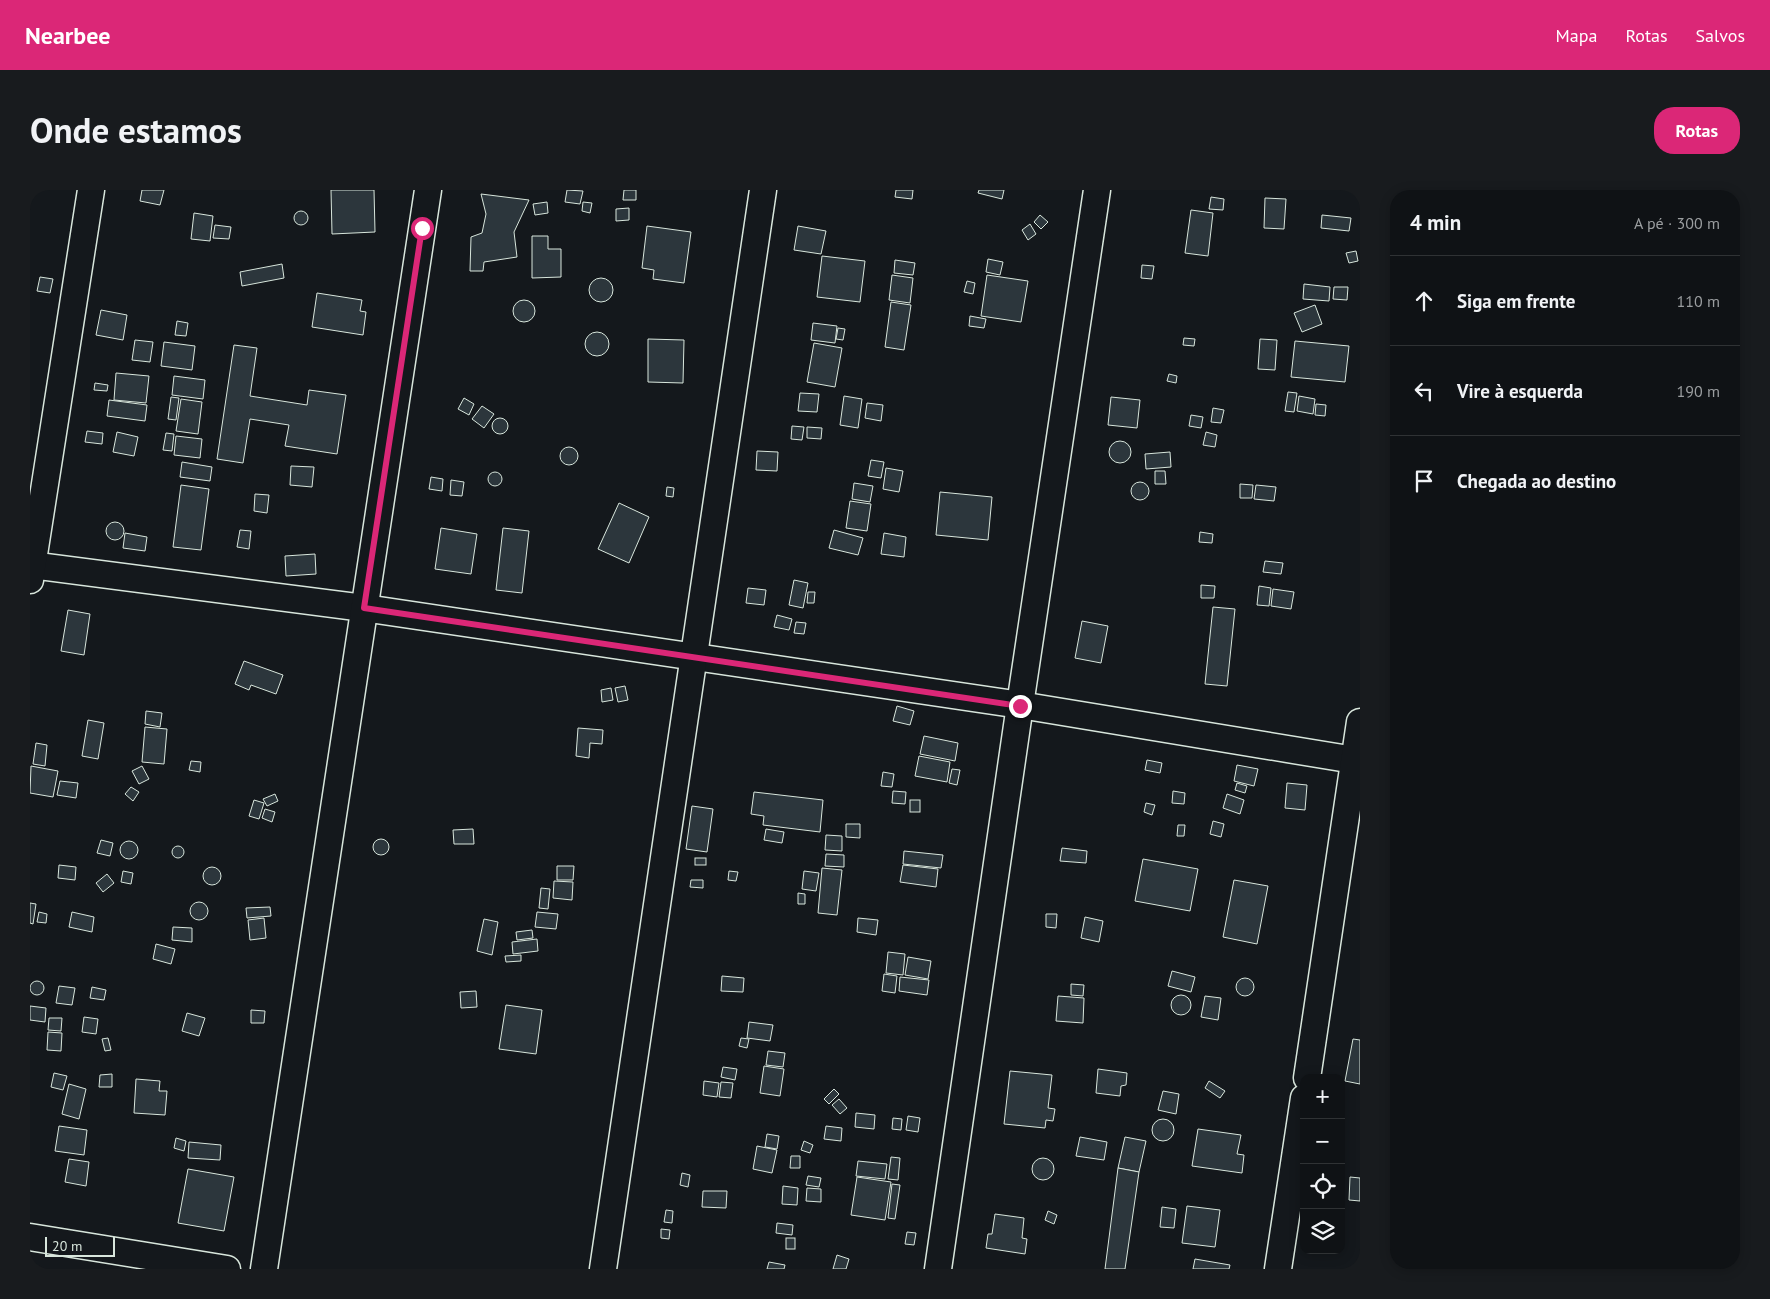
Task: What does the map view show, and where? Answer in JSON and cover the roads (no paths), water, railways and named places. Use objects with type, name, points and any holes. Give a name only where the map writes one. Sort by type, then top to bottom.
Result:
[{"type":"street","points":[[90,190],[31,570],[364,608],[1020,706],[1357,760]]},
{"type":"street","points":[[264,1269],[428,190]]},
{"type":"street","points":[[603,1269],[763,190]]},
{"type":"street","points":[[938,1269],[1097,190]]},
{"type":"street","points":[[1308,1074],[1357,760],[1360,722]]},
{"type":"street","points":[[1278,1269],[1301,1119]]},
{"type":"street","points":[[30,1237],[227,1269]]}]
